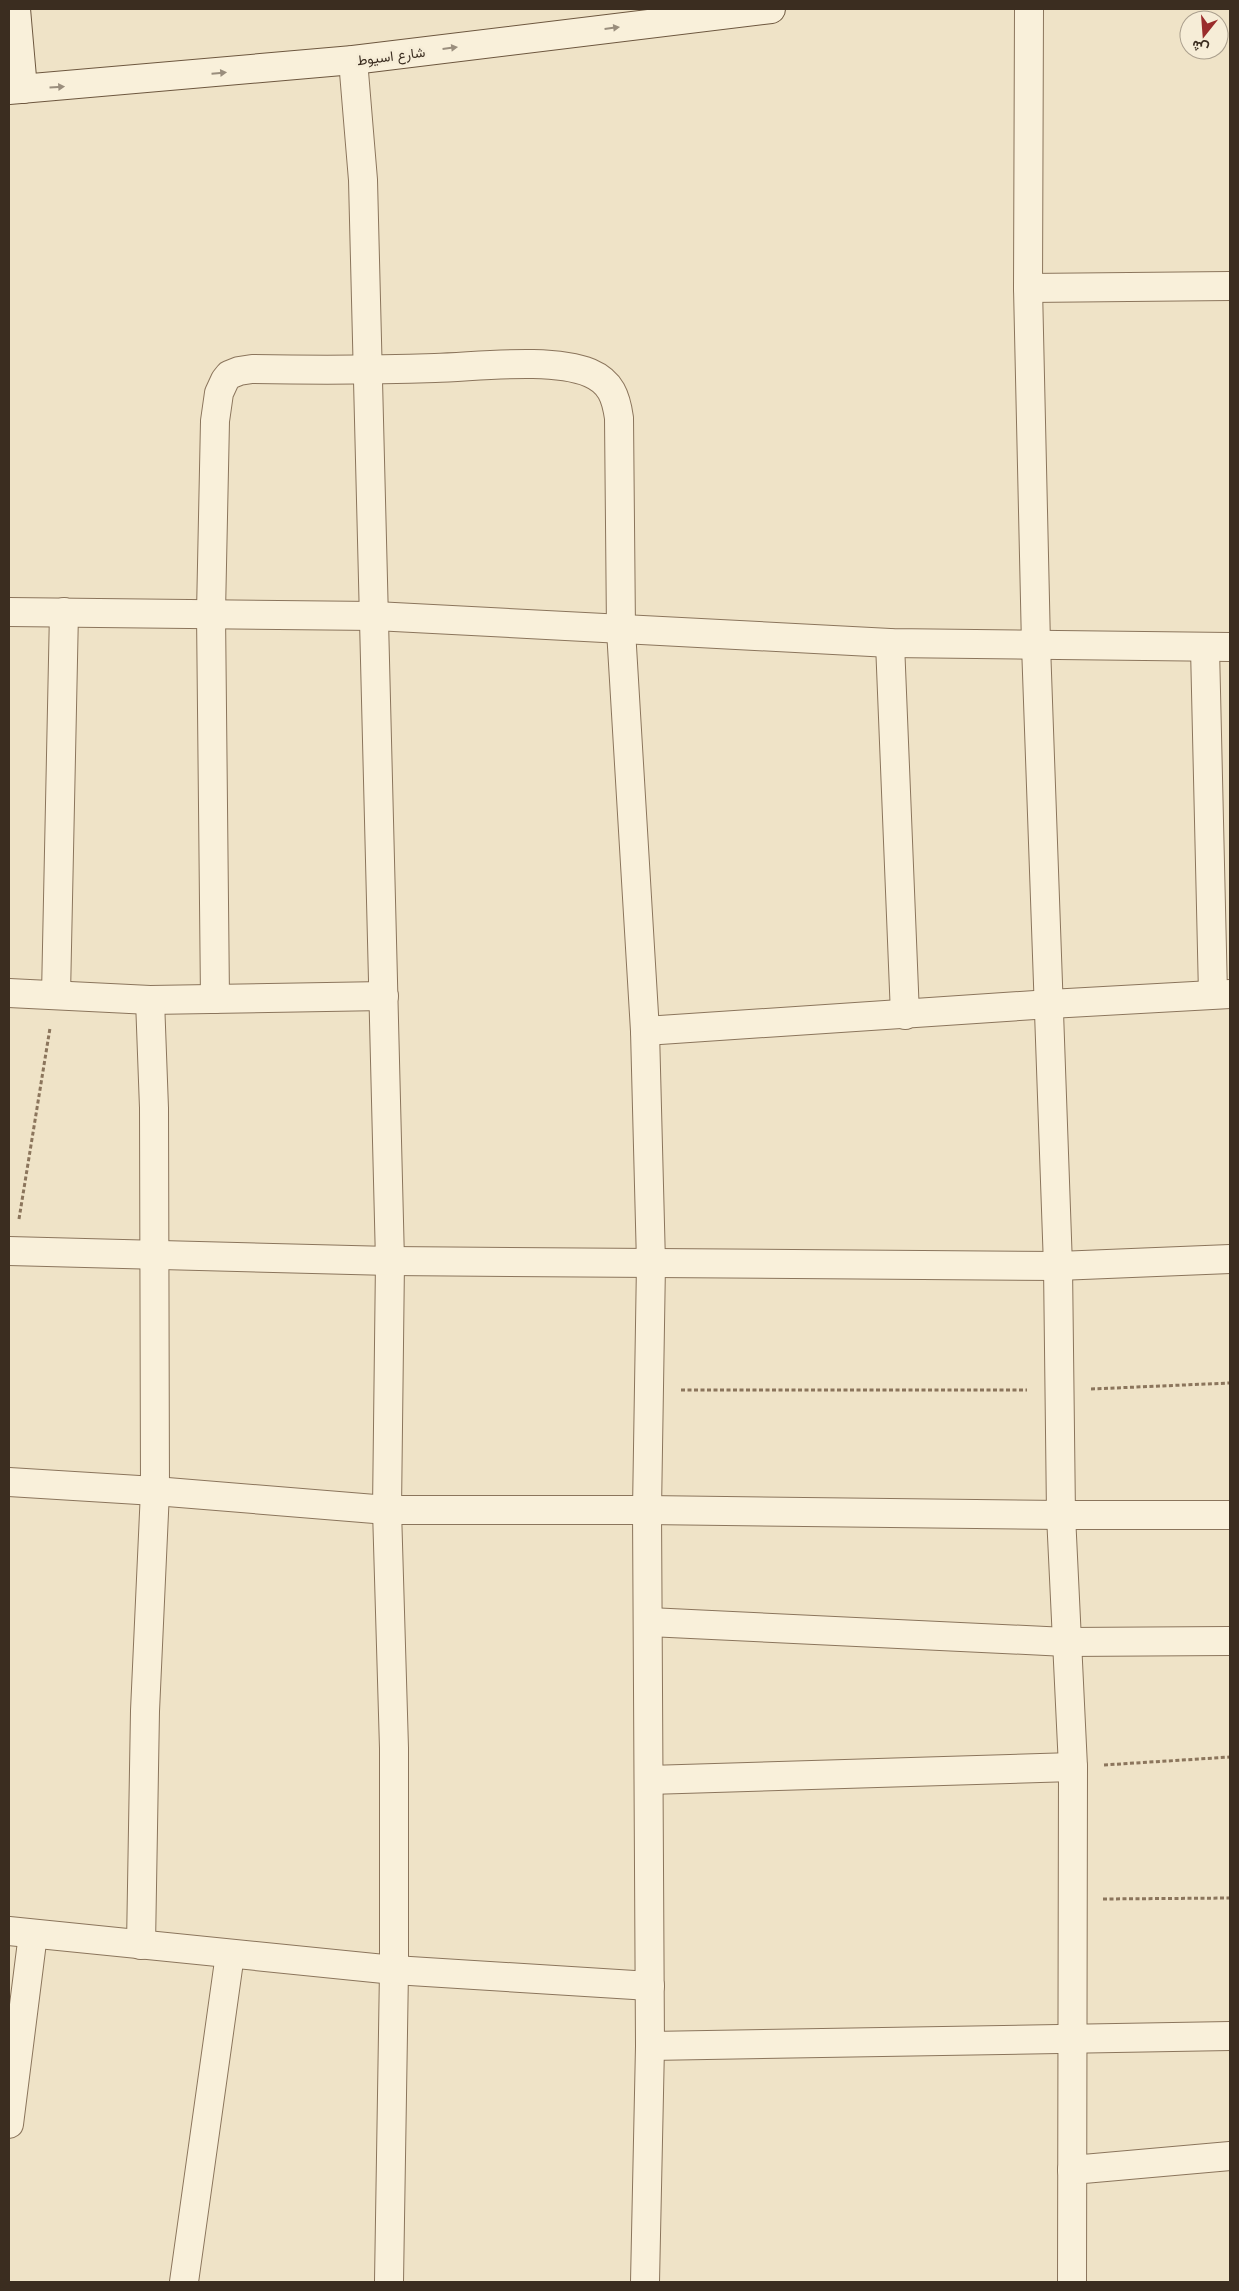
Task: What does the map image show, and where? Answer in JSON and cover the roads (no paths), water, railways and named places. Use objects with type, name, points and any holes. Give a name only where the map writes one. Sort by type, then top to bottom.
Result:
[{"type":"street","points":[[16,9],[16,90]]},
{"type":"street","name":"شارع اسيوط","points":[[16,90],[353,60],[771,9]]},
{"type":"street","points":[[1029,9],[1028,288],[1036,645],[1058,1266],[1061,1390],[1061,1516],[1073,1767],[1072,2282]]},
{"type":"street","points":[[353,60],[363,180],[390,1261],[387,1510],[394,1748],[394,1970],[389,2282]]},
{"type":"street","points":[[1028,288],[1230,286]]},
{"type":"street","points":[[215,999],[211,613],[215,421],[219,393],[225,380],[229,375],[252,369],[368,370],[532,365],[565,367],[590,373],[608,384],[616,398],[619,418],[621,630],[645,1031],[651,1263],[647,1510],[650,2046],[645,2282]]},
{"type":"street","points":[[9,612],[375,616],[890,643],[1218,647],[1222,994],[645,1031]]},
{"type":"street","points":[[56,995],[64,612]]},
{"type":"street","points":[[890,643],[905,1015]]},
{"type":"street","points":[[9,993],[150,1000],[384,996]]},
{"type":"street","points":[[141,1945],[145,1711],[156,1491],[154,1108],[150,1000]]},
{"type":"street","points":[[11,1251],[390,1261],[1058,1266],[1230,1259]]},
{"type":"street","points":[[9,1482],[156,1491],[387,1510],[647,1510],[1061,1516],[1230,1515]]},
{"type":"street","points":[[648,1622],[1066,1642],[1230,1641]]},
{"type":"street","points":[[649,1780],[1073,1767]]},
{"type":"street","points":[[9,2124],[21,1932],[394,1970],[650,1986]]},
{"type":"street","points":[[184,2282],[230,1954]]},
{"type":"street","points":[[650,2046],[1230,2036]]},
{"type":"street","points":[[1072,2170],[1230,2156]]}]
